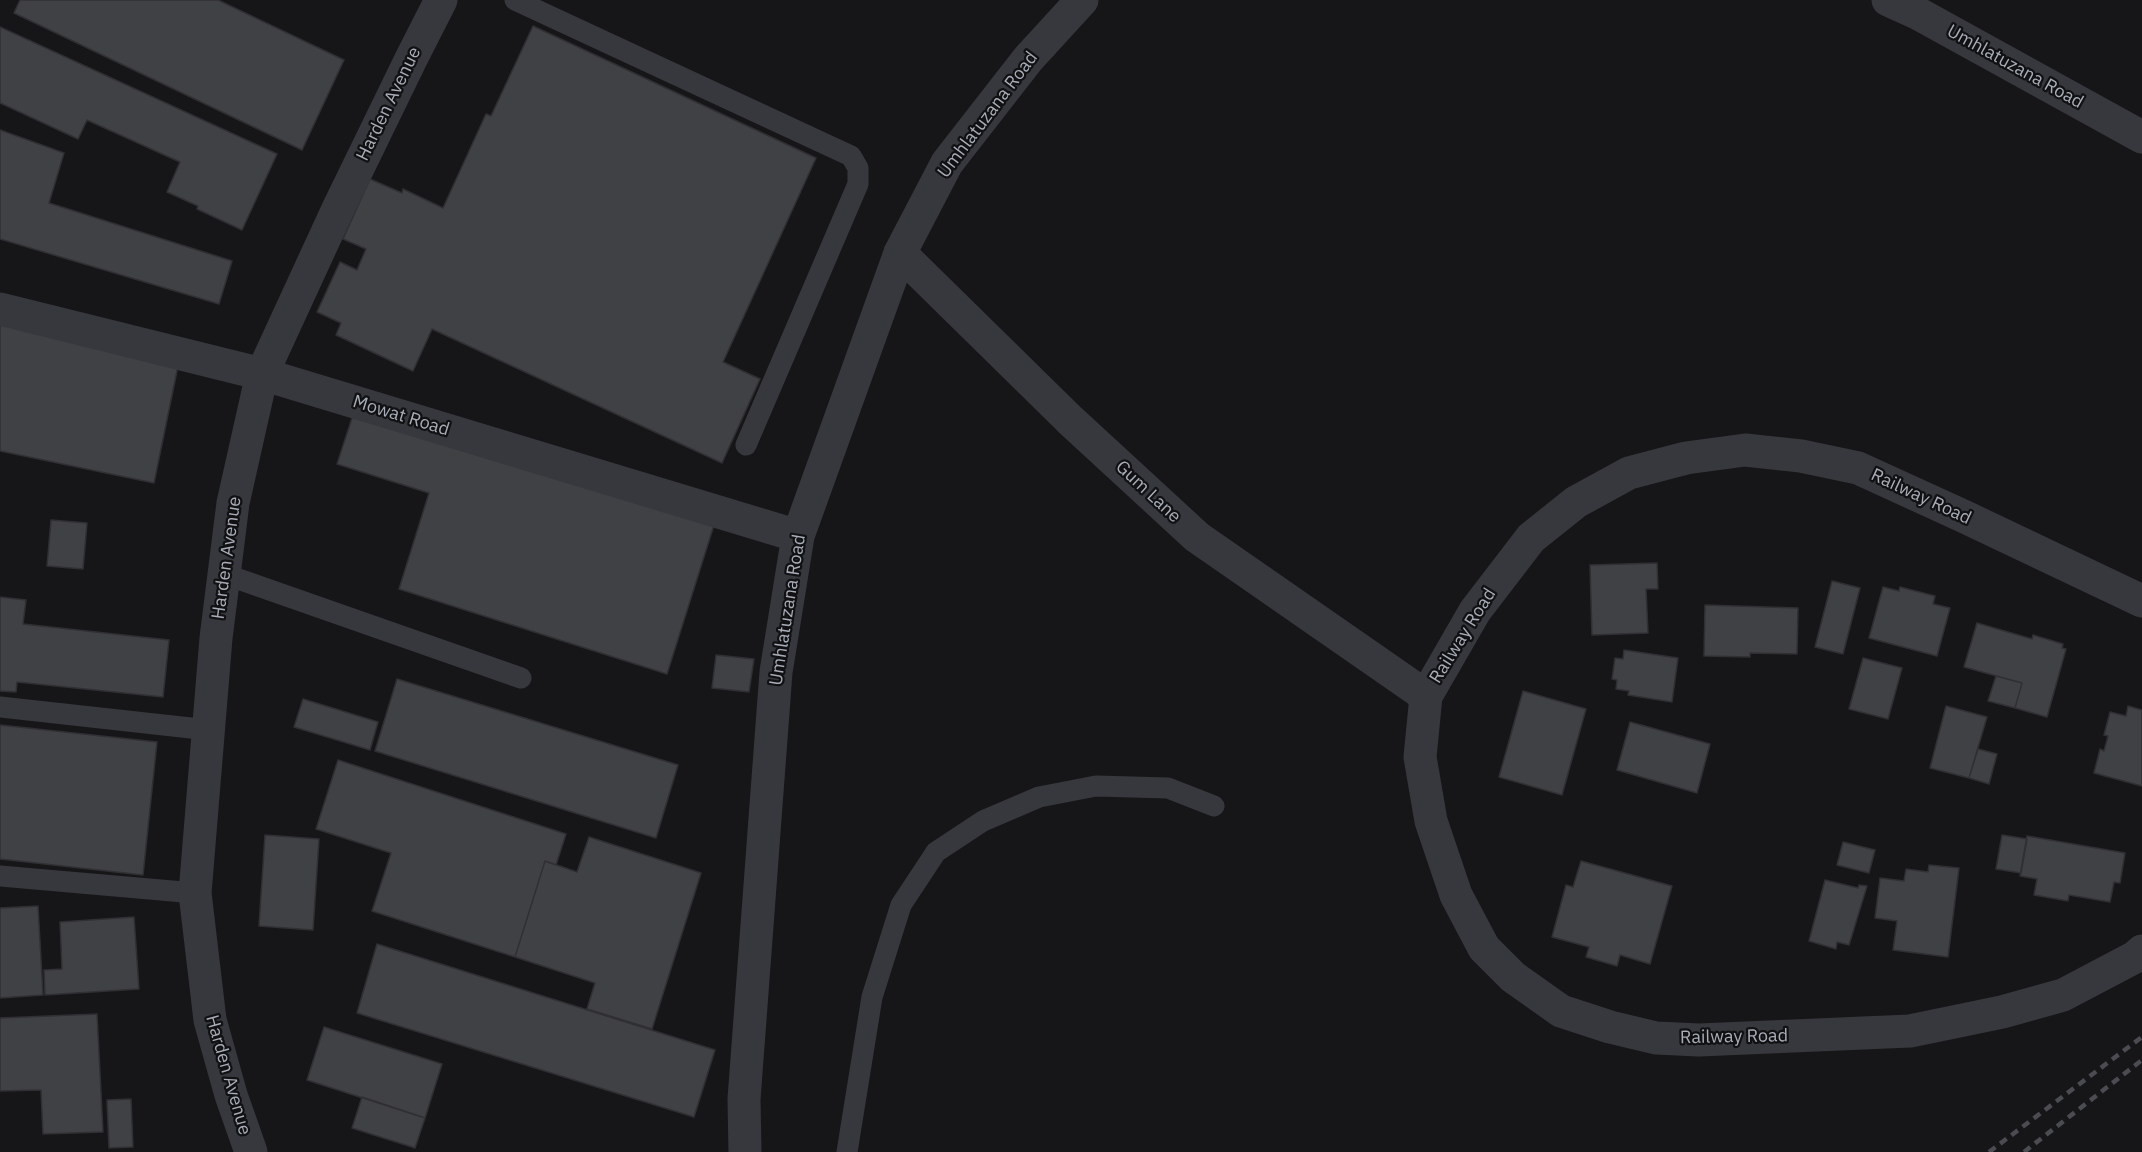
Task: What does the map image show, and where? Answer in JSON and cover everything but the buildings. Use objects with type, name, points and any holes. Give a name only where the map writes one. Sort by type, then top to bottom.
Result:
[{"type":"street","name":"Harden Avenue","points":[[250,1152],[210,1020],[195,893],[216,638],[233,503],[262,374],[338,209],[441,0]]},
{"type":"street","name":"Umhlatuzana Road","points":[[745,1152],[744,1099],[775,684],[798,536],[900,253],[947,163],[1028,59],[1082,0]]},
{"type":"street","name":"Umhlatuzana Road","points":[[1888,0],[1923,7],[2142,137]]},
{"type":"street","name":"Gum Lane","points":[[900,253],[1070,420],[1197,537],[1426,696]]},
{"type":"street","name":"Mowat Road","points":[[0,309],[262,374],[798,536]]},
{"type":"street","name":"Railway Road","points":[[2142,601],[1858,468],[1801,456],[1744,450],[1686,458],[1629,473],[1576,502],[1531,538],[1475,611],[1426,696],[1420,757],[1431,821],[1456,895],[1484,948],[1513,977],[1561,1011],[1610,1027],[1656,1038],[1700,1040],[1910,1031],[2002,1012],[2063,995],[2135,957],[2142,951]]},
{"type":"lane","points":[[515,0],[851,156],[858,168],[858,184],[746,445]]},
{"type":"lane","points":[[225,574],[521,678]]},
{"type":"lane","points":[[0,707],[209,730]]},
{"type":"lane","points":[[847,1152],[872,997],[901,905],[936,852],[983,821],[1039,797],[1096,786],[1168,788],[1214,806]]},
{"type":"lane","points":[[0,876],[195,893]]},
{"type":"railway","points":[[1989,1152],[2142,1037]]},
{"type":"railway","points":[[2024,1152],[2142,1060]]}]
